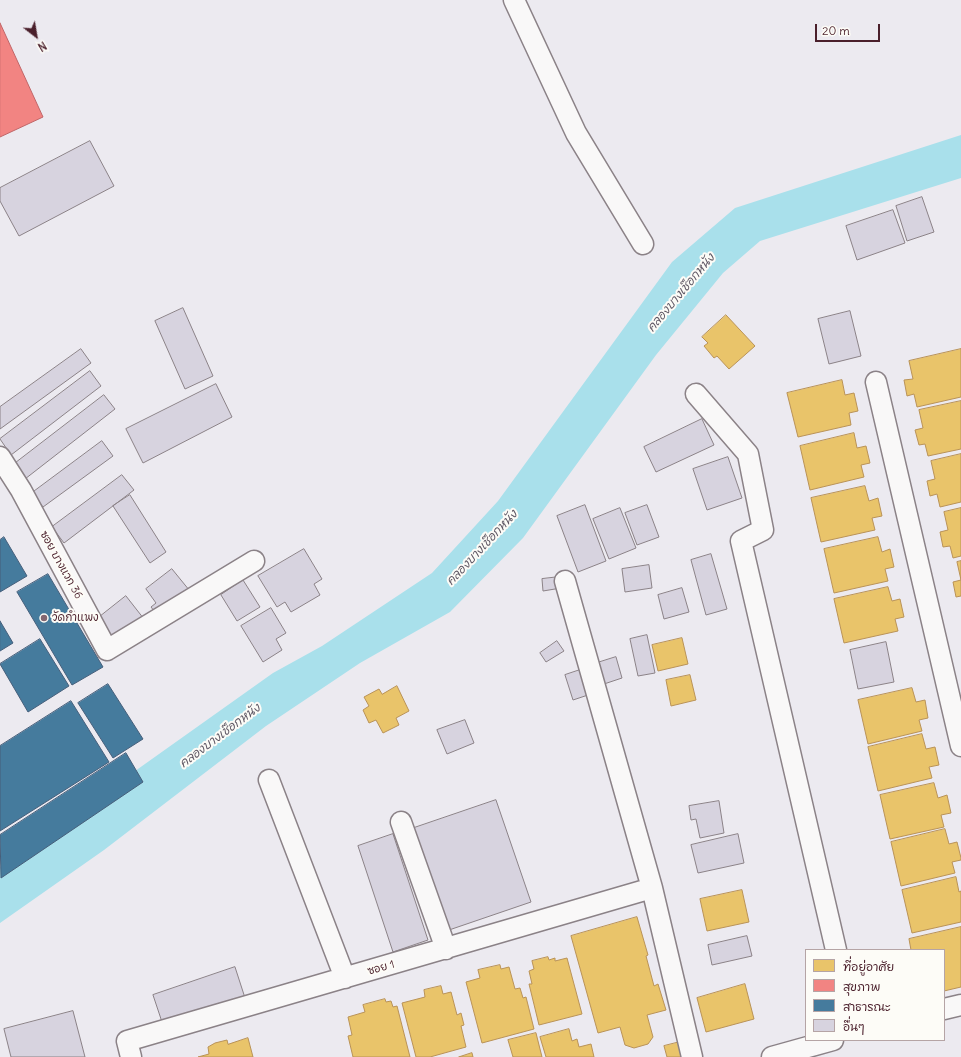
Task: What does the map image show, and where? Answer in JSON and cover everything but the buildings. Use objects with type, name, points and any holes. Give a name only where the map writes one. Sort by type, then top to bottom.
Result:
[{"type":"street","points":[[514,0],[576,133],[643,244]]},
{"type":"street","points":[[876,382],[961,746]]},
{"type":"street","points":[[696,394],[748,454],[763,530],[741,541],[836,949]]},
{"type":"street","name":"ซอย บางแวก 36","points":[[0,457],[21,490],[107,650],[254,561]]},
{"type":"street","points":[[565,581],[652,888],[692,1057]]},
{"type":"street","points":[[269,780],[346,978]]},
{"type":"street","points":[[402,822],[446,949]]},
{"type":"street","name":"ซอย 1","points":[[131,1057],[127,1041],[652,888]]},
{"type":"street","points":[[945,1009],[961,1005]]},
{"type":"street","points":[[772,1057],[829,1041]]},
{"type":"water","name":"คลองบางเชือกหนัง","points":[[961,135],[961,178],[760,241],[723,273],[656,355],[523,538],[450,612],[360,663],[266,726],[104,850],[0,923],[0,867],[273,673],[322,646],[432,573],[498,501],[672,262],[735,208]]},
{"type":"place","name":"วัดกำแพง","points":[[44,618]]}]
